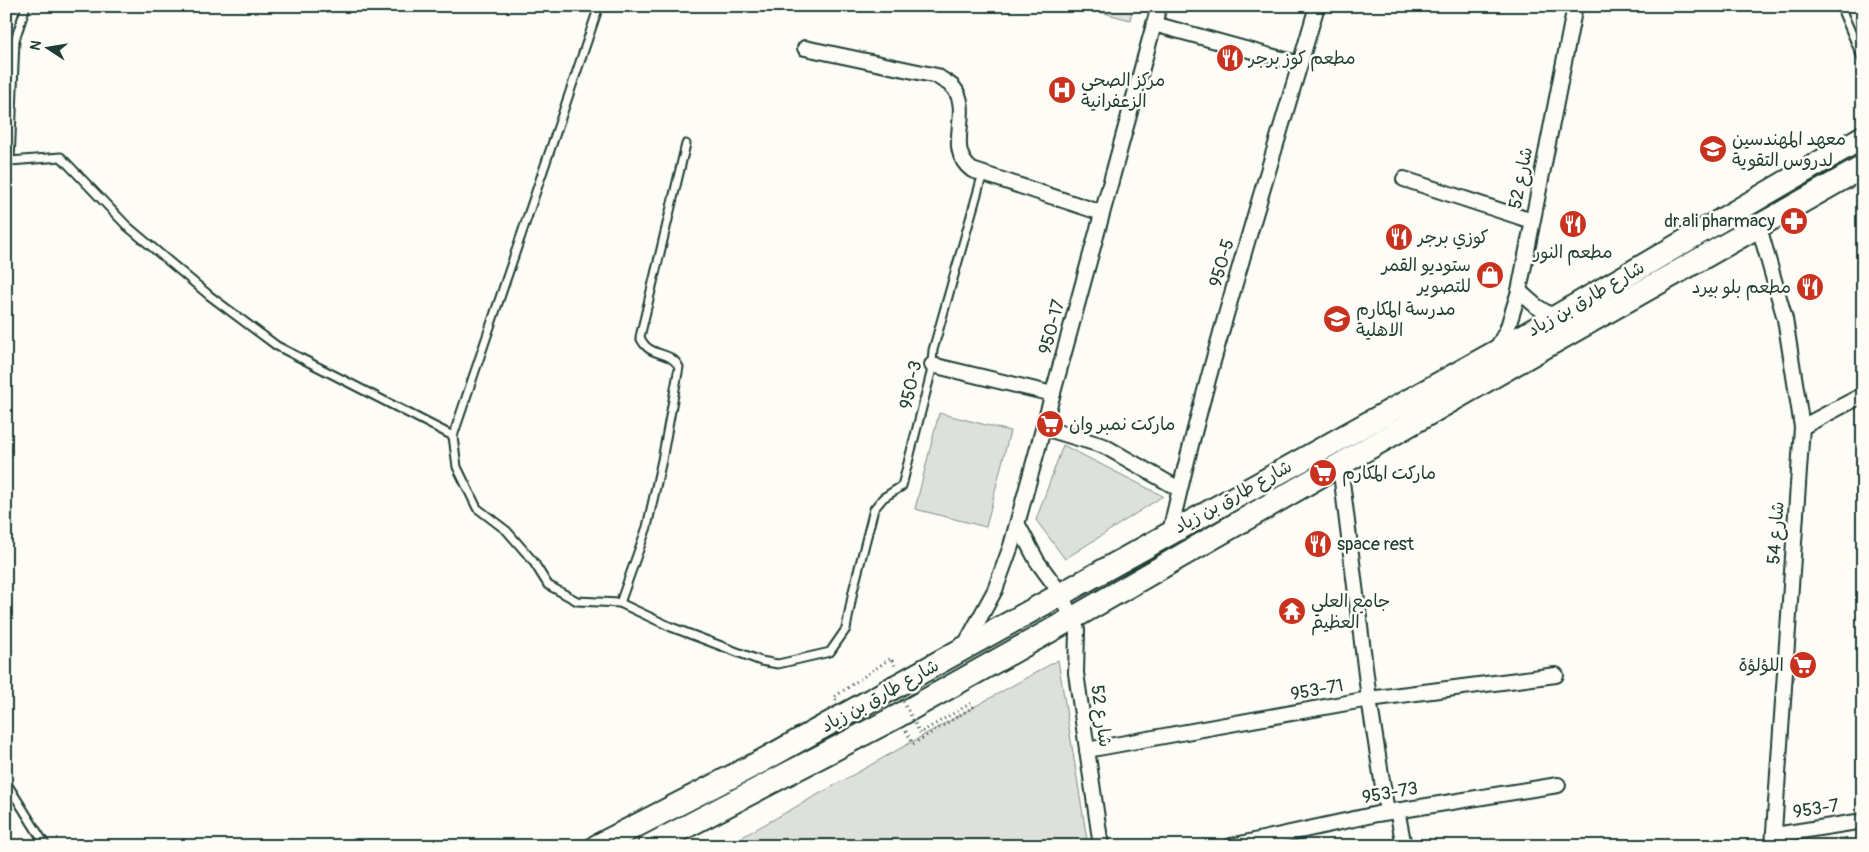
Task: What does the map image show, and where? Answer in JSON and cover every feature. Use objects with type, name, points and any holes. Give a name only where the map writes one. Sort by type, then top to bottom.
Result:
[{"type":"main road","name":"شارع طارق بن زياد","points":[[597,846],[760,762],[1494,353],[1863,136]]},
{"type":"main road","name":"شارع طارق بن زياد","points":[[649,846],[898,716],[1863,167]]},
{"type":"street","name":"950-17","points":[[962,650],[995,590],[1018,525],[1159,6]]},
{"type":"street","name":"950-5","points":[[1170,532],[1221,330],[1317,6]]},
{"type":"street","name":"شارع 52","points":[[1494,353],[1508,330],[1519,291],[1575,6]]},
{"type":"street","points":[[1154,24],[1300,64]]},
{"type":"street","points":[[805,48],[937,76],[954,88],[961,106],[959,154],[964,164],[972,170],[983,174],[1102,213]]},
{"type":"street","points":[[1404,179],[1532,221]]},
{"type":"street","name":"شارع 54","points":[[1759,227],[1785,319],[1802,428],[1774,840]]},
{"type":"street","points":[[1519,291],[1536,306],[1555,318]]},
{"type":"street","points":[[932,365],[1053,394]]},
{"type":"street","points":[[1802,428],[1863,395]]},
{"type":"street","points":[[1044,428],[1104,446],[1180,489]]},
{"type":"street","points":[[1340,465],[1369,700],[1392,811],[1404,846]]},
{"type":"street","name":"شارع 52","points":[[1018,525],[1037,561],[1061,594],[1073,618],[1078,640],[1076,673],[1101,846]]},
{"type":"street","name":"953-71","points":[[1087,750],[1369,700],[1556,675]]},
{"type":"street","name":"953-73","points":[[1231,846],[1392,811],[1558,785]]},
{"type":"street","name":"953-7","points":[[1774,840],[1863,820]]},
{"type":"lane","points":[[26,6],[15,40],[10,161],[62,157],[127,226],[210,296],[277,346],[453,436]]},
{"type":"lane","points":[[599,6],[453,436],[457,467],[477,508],[507,531],[533,561],[548,585],[576,601],[620,603],[647,527],[662,460],[679,367],[668,356],[650,351],[644,346],[640,337],[686,144]]},
{"type":"lane","points":[[1840,6],[1863,60]]},
{"type":"lane","name":"950-3","points":[[620,603],[671,627],[760,661],[778,664],[830,652],[846,629],[853,591],[874,509],[883,498],[902,486],[932,365],[933,350],[983,174]]},
{"type":"lane","points":[[6,782],[46,846]]},
{"type":"path","points":[[889,675],[920,733],[971,703],[973,707],[922,738]]},
{"type":"shaded area","points":[[1077,6],[1133,6],[1130,20]]},
{"type":"shaded area","points":[[939,413],[1010,431],[986,527],[915,509]]},
{"type":"shaded area","points":[[1063,445],[1163,496],[1065,559],[1036,520]]},
{"type":"shaded area","points":[[1058,660],[1088,846],[726,846]]},
{"type":"place","name":"مطعم كوز برجر","points":[[1230,58]]},
{"type":"place","name":"مركز الصحي الزعفرانية","points":[[1062,90]]},
{"type":"place","name":"معهد المهندسين لدروس التقوية","points":[[1713,149]]},
{"type":"place","name":"dr.ali pharmacy","points":[[1794,221]]},
{"type":"place","name":"مطعم النور","points":[[1573,224]]},
{"type":"place","name":"كوزي برجر","points":[[1399,237]]},
{"type":"place","name":"ستوديو القمر للتصوير","points":[[1490,275]]},
{"type":"place","name":"مطعم بلو بيرد","points":[[1810,287]]},
{"type":"place","name":"مدرسة المكارم الاهلية","points":[[1337,319]]},
{"type":"place","name":"ماركت نمبر وان","points":[[1050,424]]},
{"type":"place","name":"ماركت المكارم","points":[[1323,473]]},
{"type":"place","name":"space rest","points":[[1318,544]]},
{"type":"place","name":"جامع العلي العظيم","points":[[1292,611]]},
{"type":"place","name":"اللؤلؤة","points":[[1803,665]]}]
